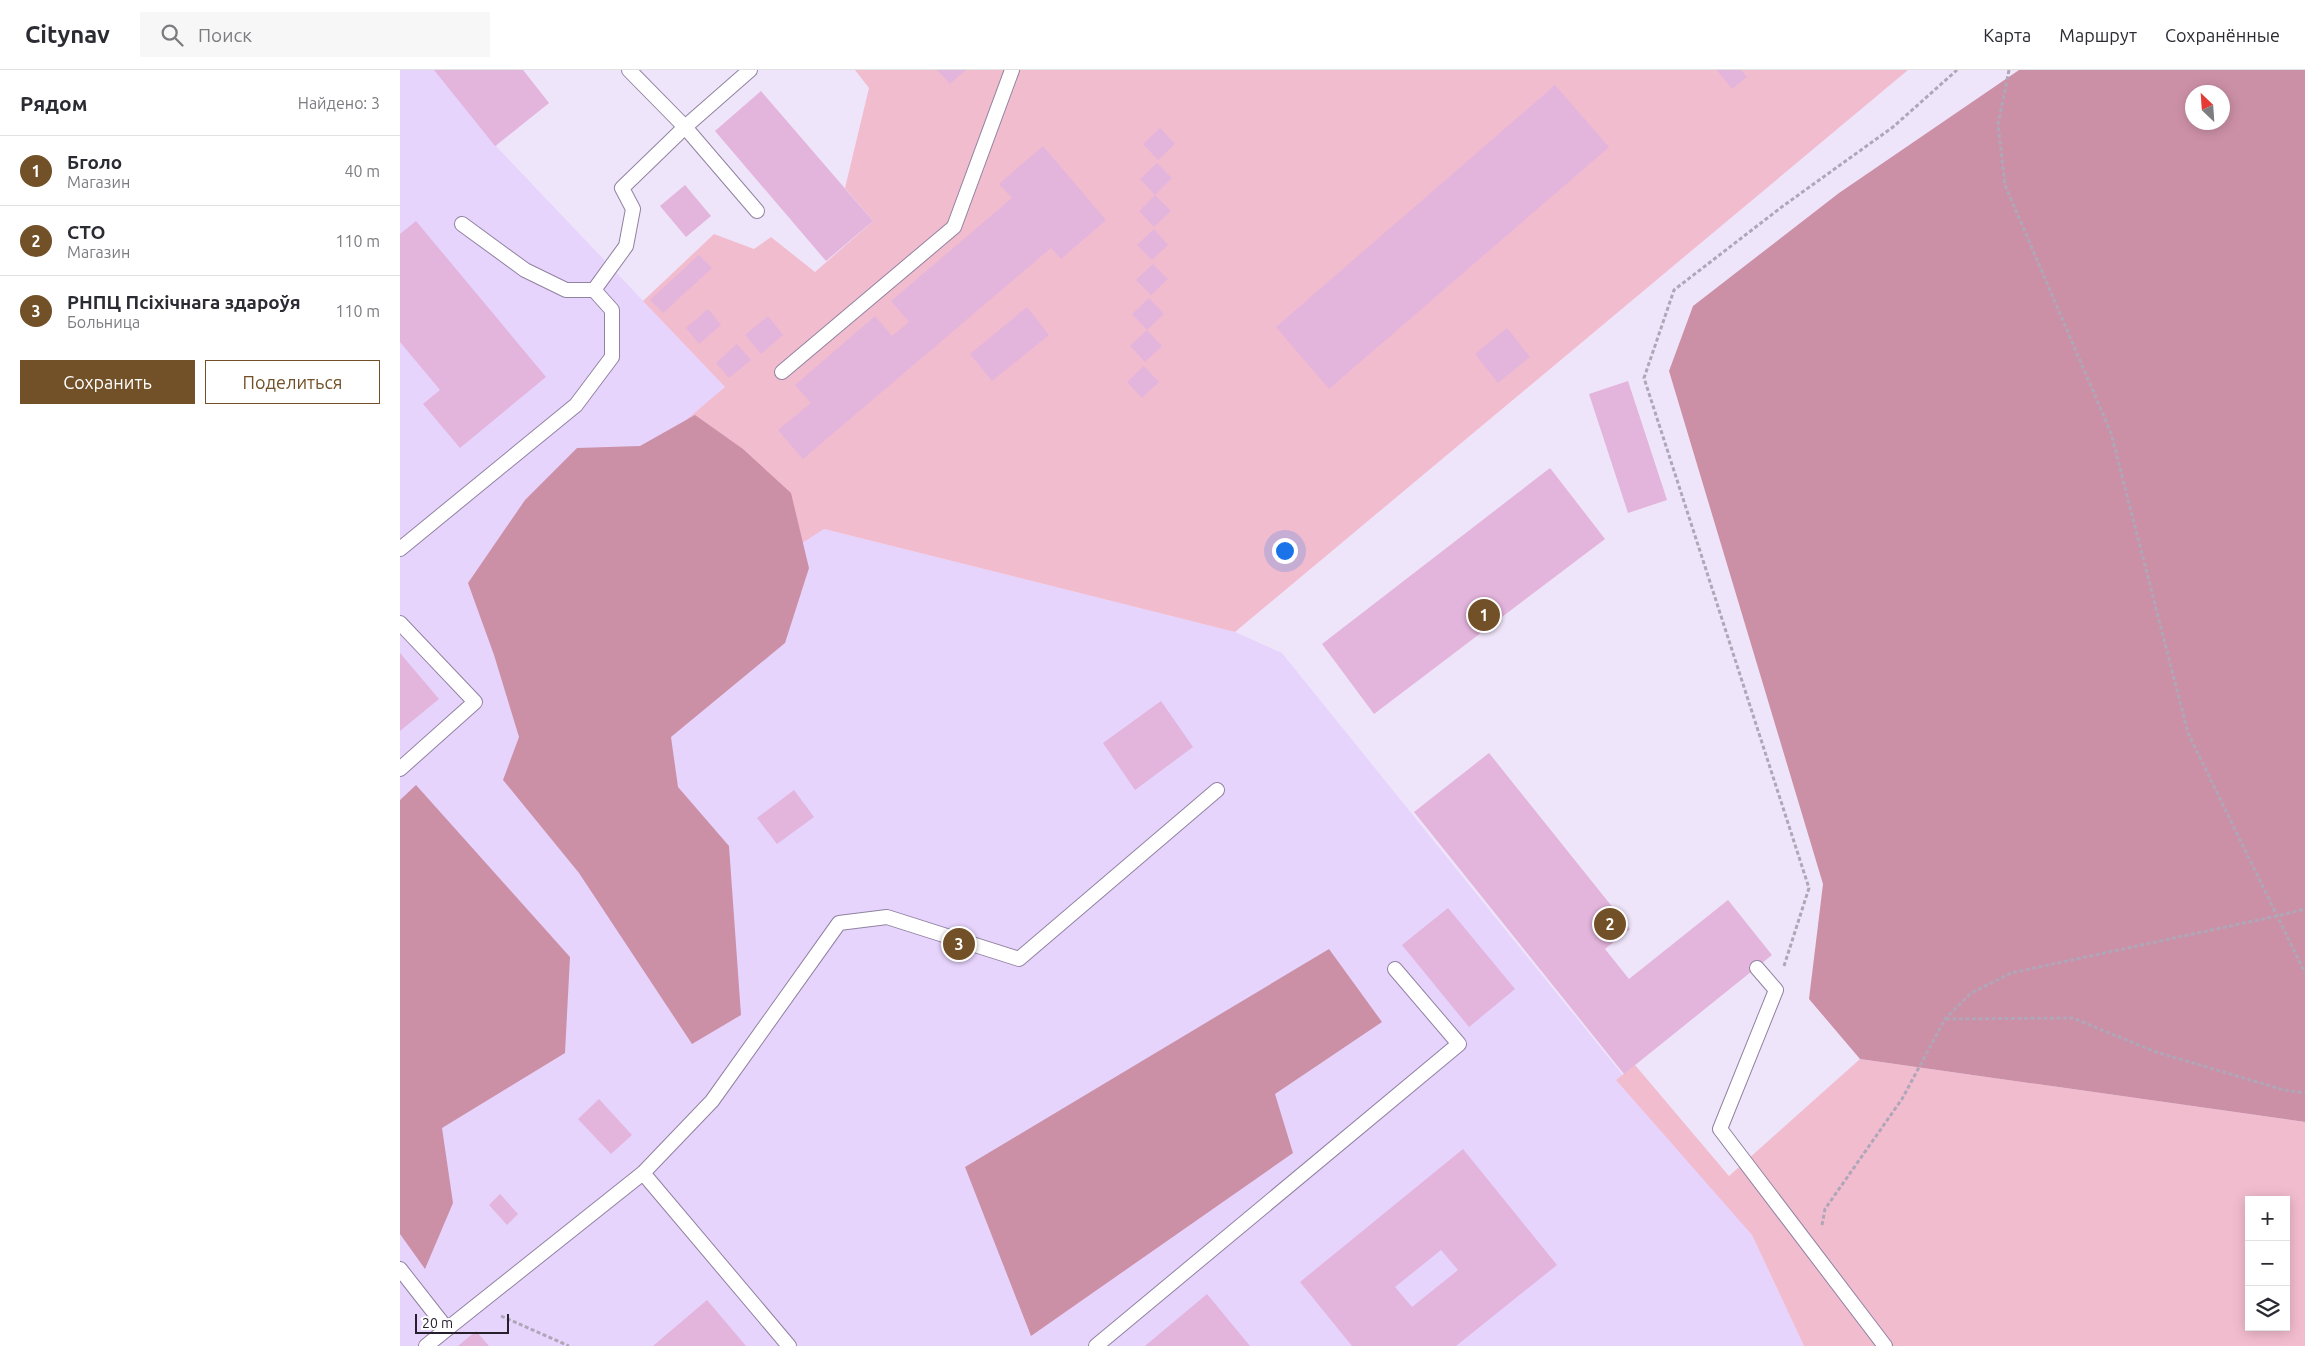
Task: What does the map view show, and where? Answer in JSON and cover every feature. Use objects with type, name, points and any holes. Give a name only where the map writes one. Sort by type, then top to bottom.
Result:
[{"type":"lane","points":[[629,70],[685,127],[756,211]]},
{"type":"lane","points":[[594,290],[626,246],[633,209],[622,188],[685,127],[750,70]]},
{"type":"lane","points":[[782,372],[954,227],[1012,70]]},
{"type":"lane","points":[[400,549],[576,405],[612,357],[612,310],[594,290],[566,290],[525,270],[462,224]]},
{"type":"lane","points":[[400,623],[475,702],[400,769]]},
{"type":"lane","points":[[426,1346],[643,1173],[712,1101],[839,923],[887,917],[1019,960],[1217,790]]},
{"type":"lane","points":[[1757,968],[1776,990],[1720,1129],[1885,1346]]},
{"type":"lane","points":[[1096,1346],[1459,1044],[1395,969]]},
{"type":"lane","points":[[643,1173],[789,1346]]},
{"type":"lane","points":[[400,1269],[447,1329]]},
{"type":"path","points":[[1776,990],[1809,888],[1644,378],[1674,290],[1783,206],[1893,127],[1958,70]]},
{"type":"path","points":[[2009,70],[1998,125],[2005,185],[2111,433],[2188,733],[2305,973]]},
{"type":"path","points":[[1816,1255],[1825,1209],[1902,1099],[1945,1019],[1971,993],[2011,973],[2277,916],[2305,908]]},
{"type":"path","points":[[1945,1019],[2073,1018],[2153,1051],[2284,1090],[2305,1093]]},
{"type":"path","points":[[477,1306],[568,1346]]},
{"type":"shaded area","points":[[400,70],[523,70],[549,103],[496,146],[725,387],[824,529],[1235,632],[1282,653],[1752,1235],[1804,1346],[400,1346]]},
{"type":"shaded area","points":[[855,70],[1908,70],[1235,632],[824,529],[763,568],[646,454],[725,387],[643,301],[714,234],[754,249],[771,237],[815,272],[873,221],[845,188],[869,88]]},
{"type":"shaded area","points":[[2019,70],[2305,70],[2305,1122],[1860,1059],[1809,999],[1823,884],[1669,371],[1693,306],[1839,193]]},
{"type":"shaded area","points":[[695,415],[743,449],[791,493],[809,568],[785,643],[671,737],[678,787],[729,846],[741,1015],[692,1044],[579,873],[503,780],[519,737],[494,655],[468,583],[525,500],[577,448],[640,446]]},
{"type":"shaded area","points":[[416,785],[570,957],[565,1053],[442,1128],[453,1203],[425,1269],[400,1234],[400,800]]},
{"type":"shaded area","points":[[1329,949],[1382,1022],[1275,1094],[1293,1153],[1031,1336],[965,1167]]},
{"type":"shaded area","points":[[1860,1059],[2305,1122],[2305,1346],[1804,1346],[1752,1235],[1616,1080],[1635,1065],[1729,1176]]},
{"type":"building","points":[[434,70],[523,70],[549,103],[495,146]]},
{"type":"building","points":[[937,70],[966,70],[950,84]]},
{"type":"building","points":[[1717,70],[1741,70],[1747,77],[1732,89]]},
{"type":"building","points":[[1555,85],[1609,147],[1329,389],[1276,327]]},
{"type":"building","points":[[761,91],[873,221],[826,261],[715,131]]},
{"type":"building","points":[[1160,128],[1175,144],[1158,160],[1143,144]]},
{"type":"building","points":[[1043,146],[1106,220],[1061,259],[1051,248],[803,459],[778,430],[811,403],[795,385],[875,316],[892,336],[909,322],[891,301],[1012,198],[999,184]]},
{"type":"building","points":[[1157,163],[1172,178],[1155,195],[1140,179]]},
{"type":"building","points":[[685,185],[711,216],[686,237],[660,206]]},
{"type":"building","points":[[1155,195],[1171,211],[1154,227],[1139,211]]},
{"type":"building","points":[[416,221],[546,377],[460,448],[423,404],[440,390],[400,342],[400,234]]},
{"type":"building","points":[[1154,229],[1168,245],[1152,260],[1137,245]]},
{"type":"building","points":[[699,255],[712,268],[663,313],[650,300]]},
{"type":"building","points":[[1153,264],[1168,279],[1151,295],[1136,280]]},
{"type":"building","points":[[1149,298],[1164,314],[1147,330],[1132,314]]},
{"type":"building","points":[[1027,307],[1049,335],[992,381],[970,354]]},
{"type":"building","points":[[708,309],[721,325],[699,344],[686,328]]},
{"type":"building","points":[[768,316],[783,335],[761,354],[745,335]]},
{"type":"building","points":[[1507,328],[1530,357],[1498,383],[1475,354]]},
{"type":"building","points":[[1147,330],[1162,346],[1145,362],[1130,346]]},
{"type":"building","points":[[737,344],[751,360],[729,378],[716,363]]},
{"type":"building","points":[[1144,366],[1159,382],[1142,398],[1127,382]]},
{"type":"building","points":[[1628,381],[1667,500],[1628,513],[1589,394]]},
{"type":"building","points":[[1550,468],[1605,539],[1374,714],[1322,644]]},
{"type":"building","points":[[400,653],[439,699],[400,731]]},
{"type":"building","points":[[1161,701],[1193,747],[1135,790],[1103,743]]},
{"type":"building","points":[[1489,753],[1630,929],[1605,949],[1629,979],[1728,900],[1772,955],[1624,1074],[1414,812]]},
{"type":"building","points":[[794,790],[814,817],[777,844],[757,818]]},
{"type":"building","points":[[1448,908],[1515,989],[1469,1027],[1402,945]]},
{"type":"building","points":[[599,1099],[632,1135],[611,1154],[578,1119]]},
{"type":"building","points":[[1463,1149],[1557,1265],[1456,1346],[1352,1346],[1300,1282]],"holes":[[[1441,1250],[1458,1270],[1412,1307],[1395,1287]]]},
{"type":"building","points":[[500,1194],[518,1214],[507,1225],[489,1205]]},
{"type":"building","points":[[1207,1294],[1250,1346],[1145,1346]]},
{"type":"building","points":[[707,1300],[746,1346],[653,1346]]},
{"type":"building","points":[[476,1331],[489,1346],[458,1346]]},
{"type":"place","name":"Бголо","points":[[1484,615]]},
{"type":"place","name":"СТО","points":[[1610,924]]},
{"type":"place","name":"РНПЦ Псіхічнага здароўя","points":[[959,944]]}]
